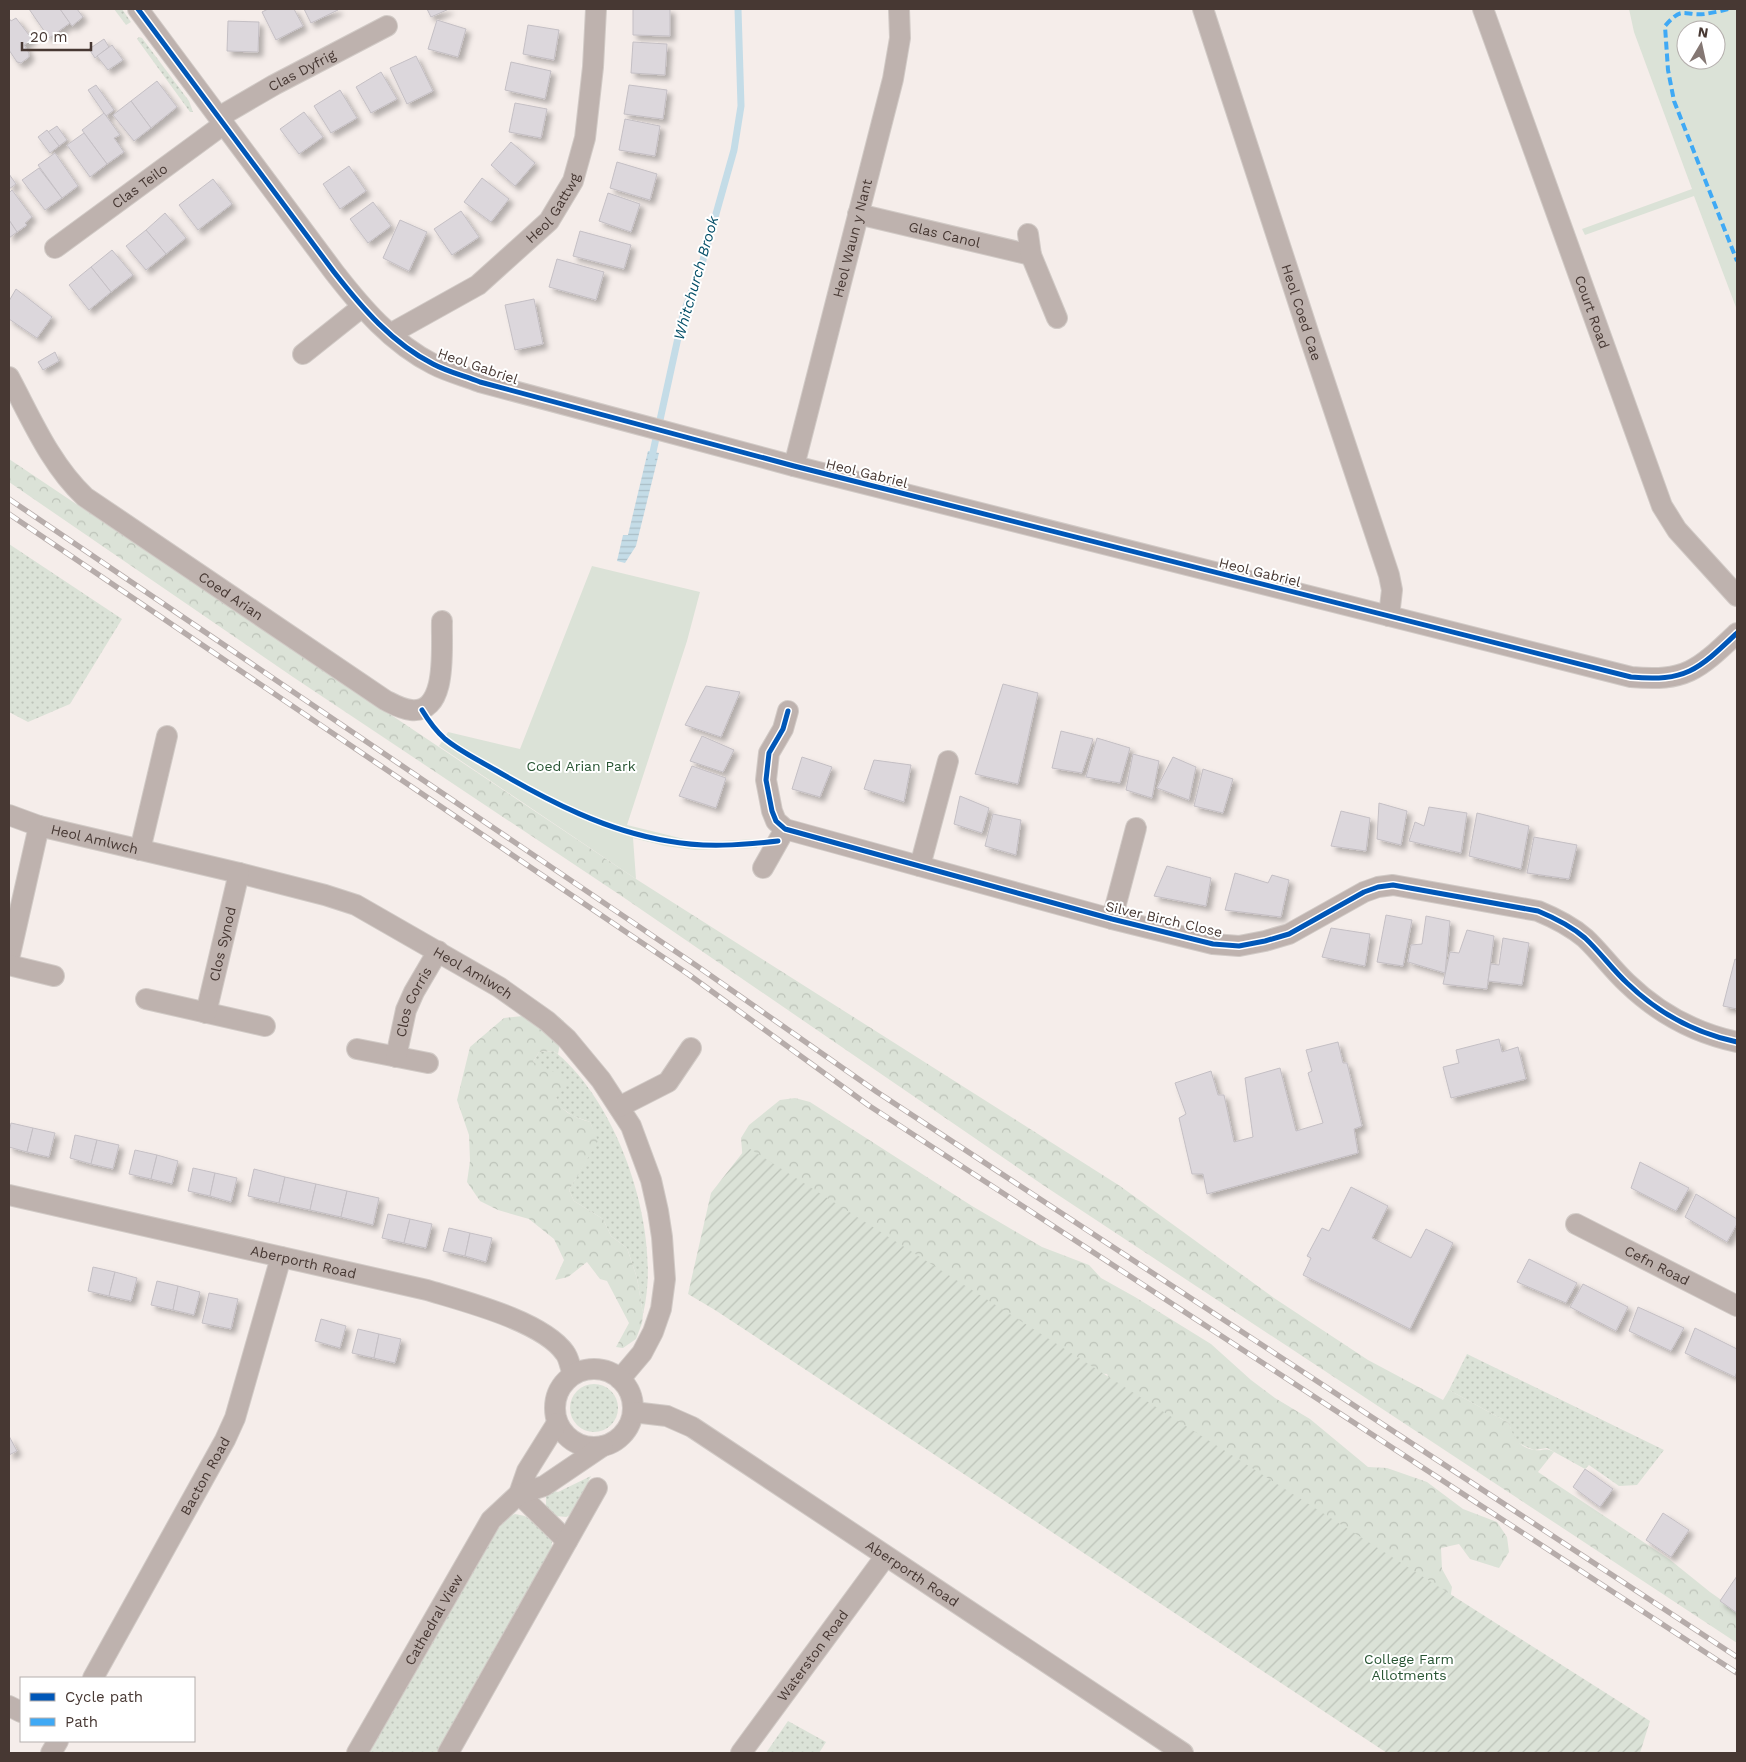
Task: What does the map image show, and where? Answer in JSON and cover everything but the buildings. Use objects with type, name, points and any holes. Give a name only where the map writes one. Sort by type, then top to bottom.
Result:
[{"type":"street","name":"Heol Gabriel","points":[[138,9],[362,307],[390,334],[425,359],[449,371],[480,382],[794,466],[1606,672],[1655,679],[1688,673],[1703,664],[1737,633]]},
{"type":"street","name":"Heol Gattwg","points":[[390,334],[478,286],[549,221],[573,181],[585,138],[593,67],[596,9]]},
{"type":"street","name":"Heol Waun y Nant","points":[[794,466],[898,56],[900,38],[899,9]]},
{"type":"street","name":"Heol Coed Cae","points":[[1203,9],[1306,329],[1389,575],[1392,590],[1389,616]]},
{"type":"street","name":"Court Road","points":[[1483,9],[1662,506],[1677,530],[1737,596]]},
{"type":"street","name":"Clas Dyfrig","points":[[222,120],[274,85],[387,26]]},
{"type":"street","name":"Clas Teilo","points":[[56,248],[222,120]]},
{"type":"street","name":"Glas Canol","points":[[858,214],[1032,255]]},
{"type":"street","points":[[1028,234],[1032,255],[1057,318]]},
{"type":"street","points":[[302,354],[362,307]]},
{"type":"street","name":"Coed Arian","points":[[9,376],[49,453],[60,470],[85,497],[385,700],[401,708],[422,710],[434,699],[440,682],[442,621]]},
{"type":"street","points":[[763,868],[784,829],[776,821],[772,811],[766,780],[769,753],[783,729],[788,711]]},
{"type":"street","points":[[140,850],[167,736]]},
{"type":"street","points":[[920,866],[948,761]]},
{"type":"street","name":"Heol Amlwch","points":[[9,815],[39,826],[239,873],[356,904],[499,987],[547,1021],[580,1054],[601,1080],[631,1126],[651,1180],[662,1237],[665,1279],[661,1309],[653,1332],[642,1353],[620,1379]]},
{"type":"street","points":[[9,958],[39,826]]},
{"type":"street","name":"Silver Birch Close","points":[[1112,919],[1136,828]]},
{"type":"street","name":"Silver Birch Close","points":[[784,829],[1112,919],[1213,944],[1239,946],[1265,942],[1289,934],[1364,892],[1378,887],[1393,885],[1538,911],[1556,919],[1585,938],[1625,982],[1654,1006],[1700,1032],[1737,1042]]},
{"type":"street","name":"Clos Synod","points":[[206,1013],[239,873]]},
{"type":"street","name":"Clos Corris","points":[[396,1057],[406,1010],[414,992],[438,951]]},
{"type":"street","points":[[9,965],[54,976]]},
{"type":"street","points":[[146,999],[265,1026]]},
{"type":"street","points":[[619,1108],[668,1082],[691,1048]]},
{"type":"street","name":"Clos Corris","points":[[357,1049],[428,1063]]},
{"type":"street","name":"Aberporth Road","points":[[9,1195],[427,1290],[504,1315],[548,1335],[565,1353],[573,1374]]},
{"type":"street","name":"Cefn Road","points":[[1576,1224],[1737,1306]]},
{"type":"street","name":"Bacton Road","points":[[94,1677],[225,1440],[235,1418],[281,1258]]},
{"type":"street","points":[[598,1368],[610,1372],[628,1388],[633,1412],[630,1424],[624,1434],[614,1442],[603,1446],[581,1446],[563,1433],[557,1423],[554,1412],[556,1396],[564,1381],[573,1374],[585,1369],[598,1368]]},
{"type":"street","name":"Aberporth Road","points":[[633,1412],[667,1416],[692,1427],[885,1557],[1183,1753]]},
{"type":"street","name":"Cathedral View","points":[[519,1494],[527,1471],[557,1423]]},
{"type":"street","name":"Cathedral View","points":[[357,1753],[491,1520],[519,1494],[544,1486],[603,1446]]},
{"type":"street","points":[[448,1753],[597,1488]]},
{"type":"street","points":[[519,1494],[567,1541]]},
{"type":"street","name":"Waterston Road","points":[[741,1753],[885,1557]]},
{"type":"street","points":[[51,1753],[57,1742]]},
{"type":"green space","points":[[114,9],[122,9],[131,22],[126,25]]},
{"type":"green space","points":[[1629,9],[1737,9],[1737,310],[1694,196],[1585,235],[1582,229],[1692,189],[1634,32]]},
{"type":"green space","points":[[139,37],[142,38],[189,101],[193,112],[190,112],[137,39]]},
{"type":"green space","points":[[9,459],[636,879],[1120,1186],[1274,1298],[1368,1360],[1443,1400],[1449,1390],[1509,1423],[1512,1433],[1525,1447],[1554,1452],[1538,1472],[1669,1559],[1737,1611],[1737,1643],[1043,1185],[623,897],[293,677],[9,482]]},
{"type":"green space","points":[[9,544],[122,619],[70,704],[28,722],[9,712]]},
{"type":"green space","name":"Coed Arian Park","points":[[592,566],[700,592],[687,641],[627,825],[688,840],[759,839],[757,848],[695,850],[665,846],[633,838],[636,879],[439,746],[448,732],[520,749]]},
{"type":"green space","points":[[553,1013],[564,1021],[558,1054],[554,1051],[539,1052],[533,1062],[562,1076],[567,1085],[556,1098],[565,1111],[590,1122],[598,1141],[569,1190],[574,1201],[603,1219],[611,1236],[627,1248],[637,1278],[643,1314],[636,1339],[623,1348],[616,1347],[629,1323],[607,1281],[600,1279],[587,1262],[568,1277],[555,1280],[564,1260],[554,1239],[529,1219],[498,1210],[480,1201],[467,1182],[470,1161],[469,1135],[457,1100],[470,1047],[504,1018]]},
{"type":"green space","points":[[554,1051],[577,1074],[598,1102],[616,1135],[630,1171],[641,1209],[647,1246],[648,1282],[643,1314],[637,1278],[627,1248],[611,1236],[603,1219],[574,1201],[569,1190],[597,1141],[590,1122],[573,1116],[559,1106],[533,1062],[539,1052]]},
{"type":"green space","points":[[795,1098],[810,1102],[972,1206],[1042,1247],[1089,1265],[1101,1278],[1211,1344],[1251,1380],[1275,1398],[1310,1419],[1368,1467],[1387,1468],[1427,1482],[1463,1509],[1497,1522],[1507,1537],[1509,1552],[1499,1568],[1470,1559],[1459,1544],[1441,1548],[1442,1569],[1452,1587],[1447,1620],[1121,1404],[1107,1374],[1087,1372],[743,1162],[741,1138],[749,1125],[780,1100]]},
{"type":"green space","name":"College Farm Allotments","points":[[747,1147],[1650,1721],[1640,1753],[1387,1753],[688,1294],[711,1193]]},
{"type":"green space","points":[[1467,1354],[1664,1450],[1637,1485],[1619,1486],[1589,1465],[1585,1469],[1547,1448],[1534,1450],[1518,1443],[1512,1434],[1509,1423],[1449,1390]]},
{"type":"green space","points":[[589,1384],[599,1384],[611,1391],[618,1403],[618,1413],[611,1425],[599,1432],[589,1432],[581,1428],[574,1421],[570,1413],[570,1403],[574,1395],[581,1388]]},
{"type":"green space","points":[[591,1476],[572,1514],[566,1517],[556,1516],[546,1506],[546,1495],[551,1490],[558,1492]]},
{"type":"green space","points":[[515,1514],[525,1516],[551,1537],[551,1551],[438,1753],[368,1753],[493,1534],[509,1517]]},
{"type":"green space","points":[[788,1721],[826,1742],[819,1753],[766,1753]]},
{"type":"water","points":[[648,451],[659,453],[636,546],[625,563],[617,561],[623,535],[628,535]]},
{"type":"waterway","name":"Whitchurch Brook","points":[[651,461],[683,315],[703,260],[734,150],[741,106],[738,9]]},
{"type":"railway","points":[[9,499],[697,966],[877,1092],[1737,1657]]},
{"type":"railway","points":[[9,514],[688,974],[868,1105],[1737,1673]]},
{"type":"marked path","points":[[1728,9],[1704,14],[1683,13],[1676,16],[1665,26],[1668,70],[1674,101],[1737,261]]},
{"type":"cycle path","points":[[138,9],[356,299],[379,324],[404,346],[433,364],[445,369],[480,382],[794,466],[1631,677],[1665,677],[1690,671],[1712,656],[1737,633]]},
{"type":"cycle path","points":[[422,710],[432,725],[451,744],[538,794],[601,823],[645,836],[695,845],[751,844],[778,841]]},
{"type":"cycle path","points":[[788,711],[783,729],[769,753],[766,780],[772,811],[776,821],[785,829],[1112,919],[1213,944],[1239,946],[1289,934],[1364,892],[1378,887],[1393,885],[1538,911],[1551,916],[1580,934],[1627,983],[1651,1004],[1692,1027],[1737,1042]]}]
